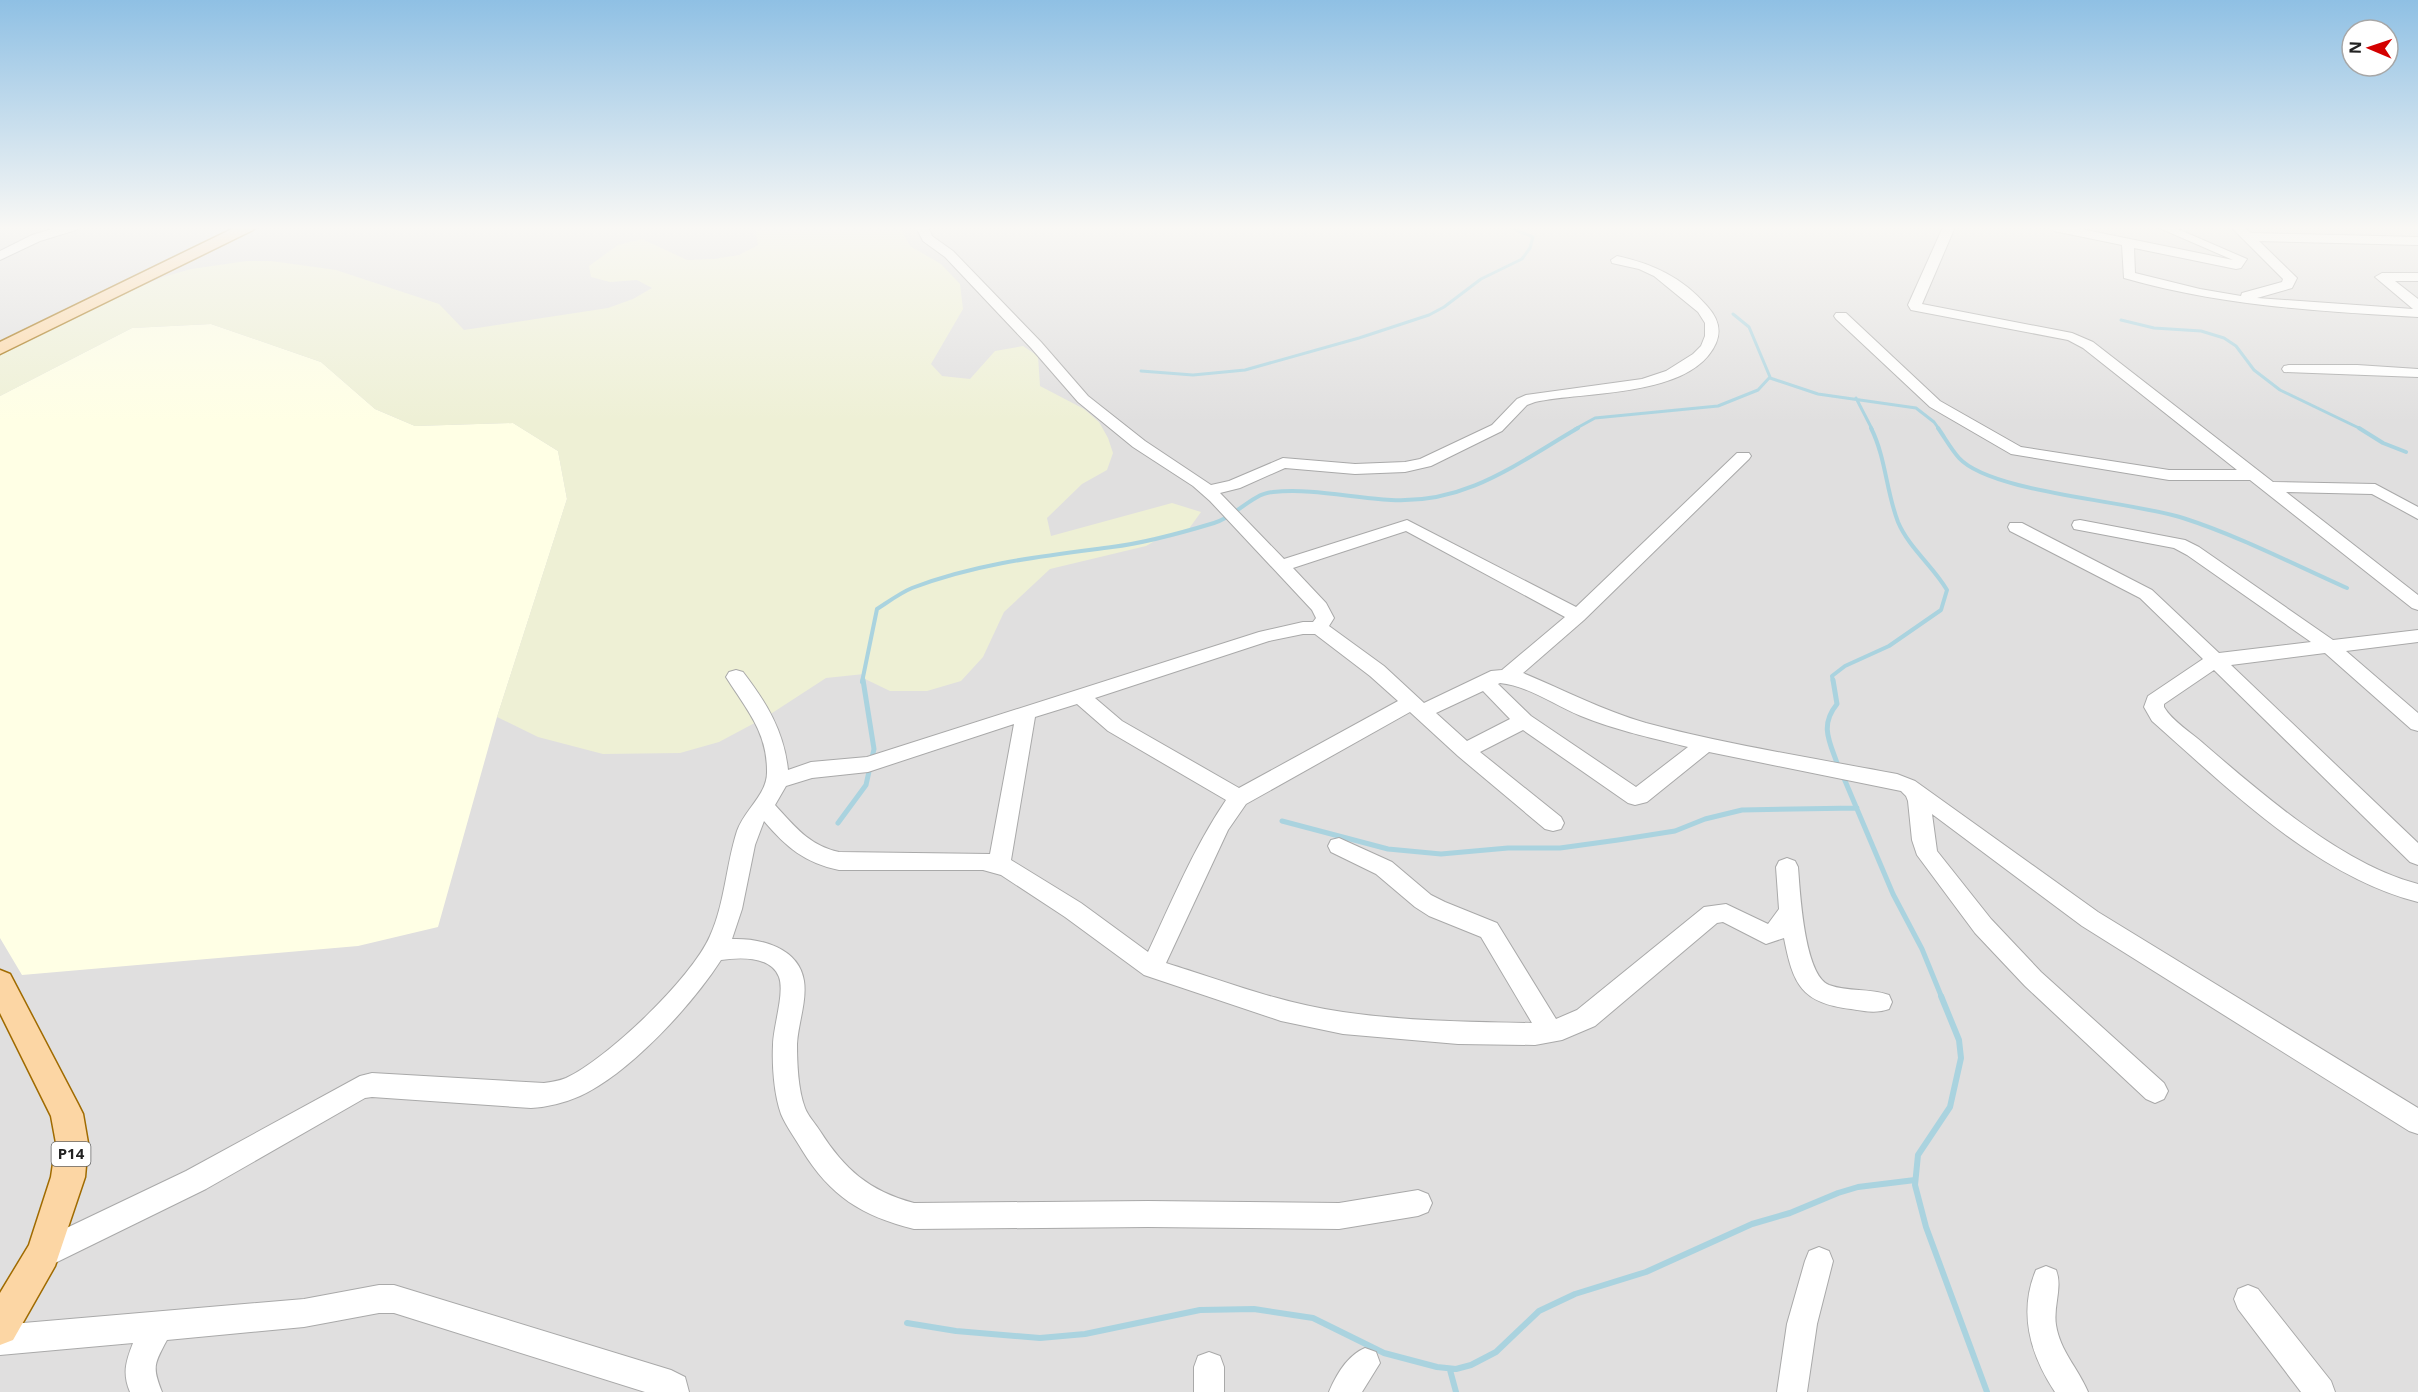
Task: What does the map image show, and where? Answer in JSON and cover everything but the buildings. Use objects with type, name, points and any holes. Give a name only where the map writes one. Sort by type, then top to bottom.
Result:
[{"type":"main road","points":[[0,349],[116,292]]},
{"type":"main road","name":"P14","points":[[0,983],[67,1114],[72,1143],[68,1177],[43,1254],[0,1327]]},
{"type":"street","points":[[986,292],[1083,399],[1139,444],[1208,491],[1320,607],[1325,618],[1319,628]]},
{"type":"street","points":[[1208,491],[1234,485],[1283,463],[1364,469],[1405,467],[1425,463],[1497,428],[1522,402],[1531,398],[1645,383],[1665,376],[1703,353],[1713,337],[1712,324],[1703,310],[1680,292]]},
{"type":"street","points":[[1921,292],[1916,307],[2081,341],[2418,604]]},
{"type":"street","points":[[2196,292],[2235,300],[2418,313]]},
{"type":"street","points":[[2235,300],[2263,292]]},
{"type":"street","points":[[2401,292],[2418,306]]},
{"type":"street","points":[[1841,316],[1935,404],[2017,451],[2169,475],[2251,475]]},
{"type":"street","points":[[2289,369],[2357,369],[2418,373]]},
{"type":"street","points":[[1508,676],[1578,616],[1743,456]]},
{"type":"street","points":[[2267,487],[2375,489],[2418,514]]},
{"type":"street","points":[[1281,566],[1407,525],[1578,616]]},
{"type":"street","points":[[2080,525],[2186,547],[2330,647],[2418,724]]},
{"type":"street","points":[[2016,527],[2146,594],[2418,856]]},
{"type":"street","points":[[777,781],[811,770],[868,764],[1266,636],[1303,628],[1319,628],[1356,654],[1418,706],[1465,751],[1553,823]]},
{"type":"street","points":[[2418,636],[2215,660],[2155,701],[2154,707],[2159,716],[2291,827],[2375,879],[2395,888],[2418,893]]},
{"type":"street","points":[[1152,968],[1220,826],[1239,798],[1418,706],[1498,676],[1508,676],[1616,722],[1706,744],[1897,782],[2090,919],[2418,1122]]},
{"type":"street","points":[[43,1254],[196,1180],[360,1088],[372,1085],[531,1096],[562,1092],[581,1084],[640,1035],[681,994],[715,951],[723,933],[748,830],[777,781],[774,744],[766,717],[736,677]]},
{"type":"street","points":[[1485,682],[1524,721],[1635,797],[1640,796],[1706,744]]},
{"type":"street","points":[[1081,696],[1115,726],[1239,798]]},
{"type":"street","points":[[999,864],[1026,714]]},
{"type":"street","points":[[1465,751],[1524,721]]},
{"type":"street","points":[[1916,794],[1920,802],[1924,846],[1928,855],[1983,926],[2033,979],[2155,1091]]},
{"type":"street","points":[[763,806],[799,846],[825,859],[839,861],[983,861],[999,864],[1073,910],[1152,968],[1272,1008],[1343,1023],[1458,1033],[1535,1034],[1550,1032],[1572,1026],[1586,1018],[1712,914],[1726,913],[1766,934],[1772,934],[1776,932],[1790,912]]},
{"type":"street","points":[[1339,846],[1384,868],[1423,901],[1437,909],[1489,930],[1550,1032]]},
{"type":"street","points":[[1787,867],[1790,912],[1804,970],[1811,986],[1824,994],[1880,1002]]},
{"type":"street","points":[[715,951],[732,947],[759,951],[778,959],[791,972],[792,982],[785,1045],[793,1112],[827,1166],[857,1193],[886,1209],[914,1216],[1148,1214],[1339,1216],[1418,1203]]},
{"type":"street","points":[[1792,1392],[1802,1324],[1819,1261]]},
{"type":"street","points":[[2046,1280],[2040,1311],[2041,1327],[2050,1353],[2073,1392]]},
{"type":"street","points":[[0,1340],[304,1313],[379,1299],[394,1299],[671,1385],[674,1392]]},
{"type":"street","points":[[2248,1299],[2320,1392]]},
{"type":"street","points":[[147,1392],[138,1378],[139,1364],[159,1326]]},
{"type":"street","points":[[1344,1392],[1365,1363]]},
{"type":"shaded area","points":[[0,292],[2418,292],[2418,1392],[0,1392]]},
{"type":"shaded area","points":[[128,292],[403,292],[439,304],[464,330],[608,308],[645,292],[961,292],[963,309],[931,364],[942,376],[970,379],[995,351],[1023,346],[1038,356],[1040,386],[1084,409],[1099,422],[1108,438],[1113,453],[1107,470],[1082,484],[1047,518],[1051,536],[1172,503],[1201,512],[1188,530],[1165,535],[1146,546],[1050,569],[1004,612],[983,657],[961,681],[927,691],[890,691],[863,678],[864,674],[826,678],[766,717],[719,742],[680,753],[603,754],[538,737],[497,717],[567,499],[558,451],[513,423],[415,426],[375,409],[321,362],[211,324],[132,328],[0,396],[0,351],[55,323]]},
{"type":"shaded area","points":[[211,324],[321,362],[375,409],[415,426],[513,423],[558,451],[567,499],[497,717],[438,927],[358,946],[22,975],[0,938],[0,396],[132,328]]},
{"type":"waterway","points":[[1141,371],[1193,375],[1245,370],[1359,338],[1429,315],[1464,292]]},
{"type":"waterway","points":[[1575,429],[1595,418],[1718,406],[1758,390],[1770,377],[1749,327],[1733,314]]},
{"type":"waterway","points":[[2121,320],[2154,328],[2201,331],[2224,338],[2236,346],[2254,370],[2280,390],[2359,428]]},
{"type":"waterway","points":[[1770,378],[1818,394],[1857,400]]},
{"type":"waterway","points":[[1857,400],[1916,408],[1939,429]]},
{"type":"waterway","points":[[1857,400],[1872,429]]},
{"type":"waterway","points":[[862,682],[877,609],[912,588],[936,579],[986,566],[1125,545],[1176,534],[1222,520],[1257,497],[1273,492],[1317,492],[1391,500],[1418,500],[1443,496],[1511,468],[1578,428]]},
{"type":"waterway","points":[[1833,682],[1832,676],[1845,666],[1889,646],[1941,610],[1947,590],[1908,540],[1898,522],[1880,451],[1871,428]]},
{"type":"waterway","points":[[1938,428],[1959,458],[1976,470],[2000,480],[2183,518],[2245,542],[2347,588]]},
{"type":"waterway","points":[[2359,428],[2383,443],[2406,452]]},
{"type":"waterway","points":[[838,823],[866,785],[874,749],[863,680]]},
{"type":"waterway","points":[[1833,680],[1837,704],[1828,720],[1827,727],[1829,742],[1838,766]]},
{"type":"waterway","points":[[1843,776],[1857,808]]},
{"type":"waterway","points":[[1282,821],[1388,849],[1441,854],[1508,848],[1560,848],[1618,840],[1675,831],[1705,819],[1742,810],[1857,808]]},
{"type":"waterway","points":[[1857,808],[1893,894],[1922,949],[1942,998]]},
{"type":"waterway","points":[[1941,996],[1959,1040],[1961,1058],[1950,1107],[1918,1155],[1915,1185],[1926,1227],[1987,1392]]},
{"type":"waterway","points":[[907,1323],[956,1331],[1040,1338],[1085,1334],[1200,1310],[1254,1309],[1313,1318],[1384,1353],[1437,1367],[1456,1369],[1471,1365],[1496,1352],[1539,1311],[1575,1294],[1646,1272],[1752,1224],[1790,1213],[1838,1193],[1858,1187],[1915,1180]]},
{"type":"waterway","points":[[1450,1370],[1456,1392]]}]
